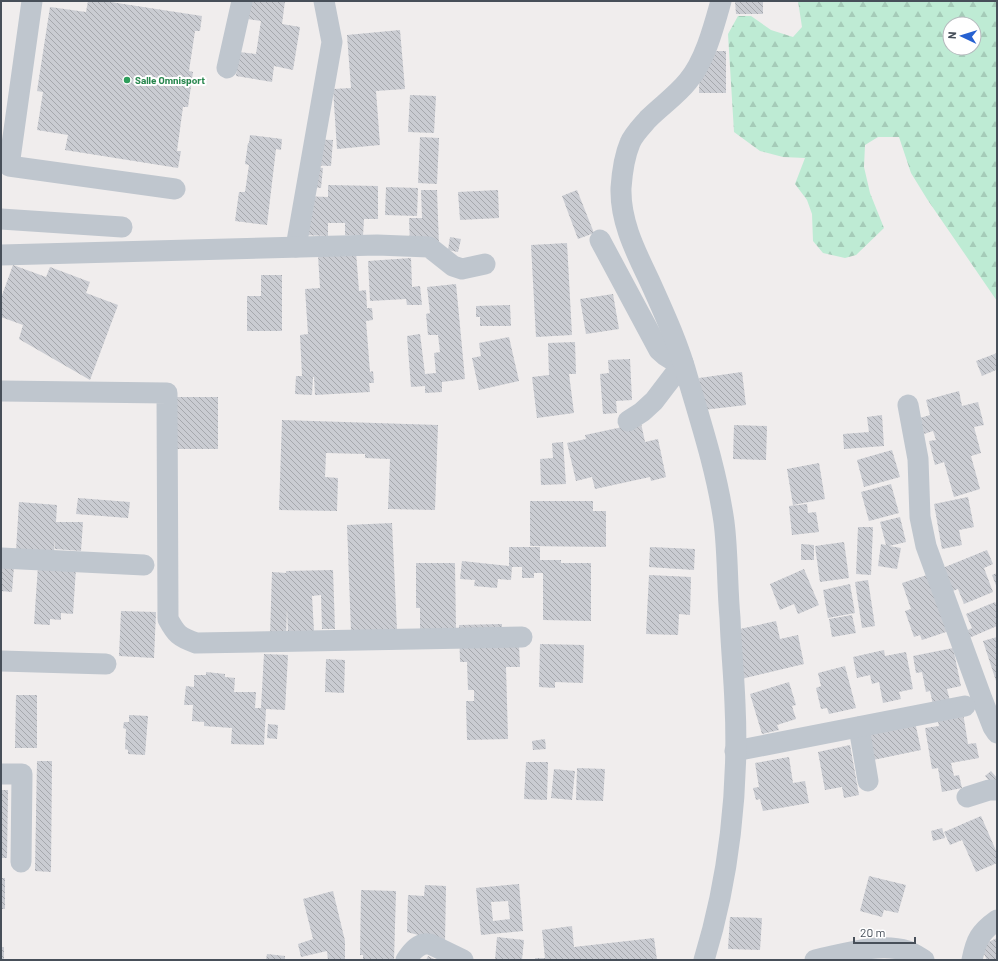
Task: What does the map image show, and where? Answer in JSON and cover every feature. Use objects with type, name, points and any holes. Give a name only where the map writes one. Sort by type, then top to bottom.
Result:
[{"type":"street","points":[[32,1],[9,166],[175,189]]},
{"type":"street","points":[[227,68],[242,1]]},
{"type":"street","points":[[296,247],[332,42],[324,1]]},
{"type":"street","points":[[704,960],[714,928],[732,820],[735,706],[724,522],[710,454],[683,363],[664,315],[630,238],[623,211],[621,189],[624,164],[630,142],[648,119],[676,94],[690,79],[704,52],[715,23],[721,1]]},
{"type":"street","points":[[1,219],[122,227]]},
{"type":"street","points":[[600,240],[659,350],[666,357],[683,363]]},
{"type":"street","points":[[1,255],[377,245],[429,247],[452,266],[462,269],[485,264]]},
{"type":"street","points":[[628,420],[642,412],[654,401],[683,363]]},
{"type":"street","points":[[1,391],[167,394],[168,619],[174,632],[183,639],[196,643],[522,637]]},
{"type":"street","points":[[908,405],[918,459],[920,517],[926,546],[993,728],[997,733]]},
{"type":"street","points":[[1,558],[144,565]]},
{"type":"street","points":[[1,661],[106,664]]},
{"type":"street","points":[[735,751],[965,706]]},
{"type":"street","points":[[859,727],[868,781]]},
{"type":"street","points":[[1,774],[22,774],[21,862]]},
{"type":"street","points":[[968,797],[989,790],[997,790]]},
{"type":"street","points":[[972,960],[977,941],[983,932],[997,920]]},
{"type":"street","points":[[406,960],[414,950],[425,943],[463,960]]},
{"type":"street","points":[[815,960],[876,947],[896,948],[909,951],[924,960]]},
{"type":"green space","points":[[798,1],[997,1],[997,301],[927,199],[911,173],[899,137],[878,137],[865,145],[864,167],[870,193],[884,228],[856,255],[845,258],[823,253],[813,241],[812,214],[807,200],[795,184],[805,158],[783,157],[760,151],[734,132],[728,34],[738,16],[751,16],[771,30],[793,37],[802,27]]},
{"type":"building","points":[[88,1],[104,1],[202,16],[200,31],[195,31],[189,71],[193,72],[188,107],[183,107],[177,151],[181,151],[178,168],[65,150],[68,135],[37,130],[43,92],[37,91],[50,7],[86,12]]},
{"type":"building","points":[[250,1],[285,1],[282,24],[300,27],[293,70],[274,66],[272,82],[236,76],[239,52],[256,54],[261,21],[247,19]]},
{"type":"building","points":[[735,1],[763,1],[763,14],[736,14]]},
{"type":"building","points":[[400,30],[405,89],[376,91],[380,145],[337,149],[333,89],[351,88],[347,35]]},
{"type":"building","points":[[700,51],[726,51],[726,93],[699,93]]},
{"type":"building","points":[[410,95],[436,96],[434,133],[408,132]]},
{"type":"building","points":[[250,135],[282,139],[281,150],[276,149],[267,225],[235,221],[239,192],[245,192],[249,165],[245,164]]},
{"type":"building","points":[[420,137],[439,138],[437,184],[418,183]]},
{"type":"building","points":[[306,139],[333,140],[331,166],[305,165]]},
{"type":"building","points":[[307,166],[323,168],[321,188],[305,186]]},
{"type":"building","points":[[328,185],[378,186],[378,219],[364,219],[363,236],[345,235],[345,223],[328,223],[328,236],[302,235],[302,196],[328,197]]},
{"type":"building","points":[[386,187],[418,188],[417,216],[385,215]]},
{"type":"building","points":[[421,190],[437,190],[439,246],[410,247],[409,218],[422,218]]},
{"type":"building","points":[[498,190],[499,218],[460,220],[458,192]]},
{"type":"building","points":[[577,190],[594,233],[578,239],[562,196]]},
{"type":"building","points":[[450,237],[461,239],[458,252],[448,250]]},
{"type":"building","points":[[567,243],[572,335],[536,337],[531,245]]},
{"type":"building","points":[[356,252],[359,291],[366,290],[367,308],[372,308],[373,320],[366,321],[370,372],[373,371],[374,383],[369,383],[370,392],[315,395],[313,377],[312,395],[295,394],[296,376],[302,376],[300,335],[308,334],[305,289],[320,288],[318,255]]},
{"type":"building","points":[[411,258],[412,287],[420,286],[422,305],[407,305],[406,299],[370,301],[368,261]]},
{"type":"building","points":[[13,265],[46,277],[50,267],[90,282],[86,293],[118,305],[90,380],[19,339],[23,325],[1,317],[1,298]]},
{"type":"building","points":[[261,275],[282,275],[282,331],[247,331],[247,296],[261,296]]},
{"type":"building","points":[[456,284],[465,379],[442,382],[442,392],[425,393],[425,386],[411,387],[407,336],[420,334],[425,374],[436,373],[434,353],[440,352],[438,335],[428,335],[426,314],[430,313],[427,287]]},
{"type":"building","points":[[613,294],[619,329],[586,334],[580,299]]},
{"type":"building","points":[[510,305],[511,326],[480,326],[480,317],[476,317],[476,306]]},
{"type":"building","points":[[509,337],[519,381],[479,390],[472,358],[481,356],[479,343]]},
{"type":"building","points":[[575,342],[576,374],[569,374],[574,413],[537,418],[532,377],[549,375],[548,343]]},
{"type":"building","points":[[997,353],[997,373],[996,370],[982,376],[976,361]]},
{"type":"building","points":[[630,359],[632,400],[616,401],[617,413],[603,414],[600,374],[609,373],[608,360]]},
{"type":"building","points":[[742,372],[746,405],[703,410],[699,378]]},
{"type":"building","points":[[959,391],[962,406],[978,402],[984,425],[974,427],[981,453],[971,456],[980,489],[954,497],[944,462],[935,465],[929,441],[936,440],[933,431],[924,434],[920,418],[930,415],[926,400]]},
{"type":"building","points":[[175,397],[218,397],[218,449],[174,449]]},
{"type":"building","points":[[882,415],[884,446],[844,449],[843,434],[869,432],[867,417]]},
{"type":"building","points":[[282,420],[438,425],[435,510],[388,509],[390,459],[365,458],[365,454],[326,453],[325,477],[338,478],[337,511],[279,510]]},
{"type":"building","points":[[641,423],[645,442],[658,439],[666,477],[651,481],[650,477],[595,489],[592,477],[576,481],[567,443],[586,439],[585,435]]},
{"type":"building","points":[[734,425],[767,426],[766,460],[733,459]]},
{"type":"building","points":[[563,442],[566,484],[541,485],[540,459],[553,458],[552,443]]},
{"type":"building","points":[[892,450],[900,477],[864,487],[857,460]]},
{"type":"building","points":[[819,463],[825,499],[793,505],[787,469]]},
{"type":"building","points":[[891,484],[899,513],[869,521],[861,492]]},
{"type":"building","points":[[968,497],[974,527],[959,530],[962,545],[942,549],[934,504]]},
{"type":"building","points":[[78,498],[130,502],[128,518],[76,514]]},
{"type":"building","points":[[530,501],[593,501],[593,511],[606,511],[606,547],[530,546]]},
{"type":"building","points":[[19,502],[57,505],[56,522],[83,522],[81,551],[55,549],[55,538],[54,554],[16,551]]},
{"type":"building","points":[[807,504],[808,513],[816,512],[819,532],[792,535],[789,506]]},
{"type":"building","points":[[900,517],[906,542],[889,546],[901,548],[897,569],[878,566],[881,544],[886,545],[880,522]]},
{"type":"building","points":[[392,523],[397,630],[351,632],[347,525]]},
{"type":"building","points":[[858,527],[873,527],[871,575],[856,574]]},
{"type":"building","points":[[844,542],[849,578],[820,582],[815,546]]},
{"type":"building","points":[[801,544],[814,545],[814,560],[801,560]]},
{"type":"building","points":[[509,547],[540,547],[540,560],[561,560],[561,563],[591,563],[591,621],[543,620],[543,573],[534,573],[534,578],[522,578],[522,567],[512,567],[511,580],[498,579],[497,588],[474,586],[475,580],[460,579],[462,561],[509,566]]},
{"type":"building","points":[[650,547],[695,549],[694,570],[649,567]]},
{"type":"building","points":[[987,550],[993,564],[984,568],[993,592],[964,604],[958,589],[950,592],[940,569]]},
{"type":"building","points":[[416,563],[455,563],[456,631],[420,631],[420,608],[416,608]]},
{"type":"building","points":[[1,565],[14,566],[12,592],[1,591]]},
{"type":"building","points":[[38,566],[76,568],[73,614],[61,613],[61,620],[50,619],[50,625],[34,624]]},
{"type":"building","points":[[804,569],[819,605],[798,614],[794,604],[780,610],[770,584]]},
{"type":"building","points":[[333,570],[335,629],[322,629],[321,595],[312,596],[314,631],[288,632],[287,608],[286,636],[270,636],[272,572],[286,573],[286,571]]},
{"type":"building","points":[[997,573],[997,588],[992,575]]},
{"type":"building","points":[[930,574],[949,631],[922,640],[920,635],[914,637],[905,611],[911,609],[902,583]]},
{"type":"building","points":[[649,575],[691,577],[690,615],[679,614],[678,635],[646,634]]},
{"type":"building","points":[[868,580],[875,626],[862,628],[855,582]]},
{"type":"building","points":[[850,584],[855,613],[828,618],[823,590]]},
{"type":"building","points":[[995,602],[997,606],[997,626],[969,638],[966,631],[972,628],[966,614]]},
{"type":"building","points":[[121,611],[156,612],[154,658],[119,656]]},
{"type":"building","points":[[852,615],[856,633],[832,637],[829,619]]},
{"type":"building","points":[[776,621],[780,639],[798,635],[804,664],[737,680],[726,632]]},
{"type":"building","points":[[502,624],[502,645],[519,644],[520,667],[506,667],[508,739],[467,740],[466,701],[474,701],[474,690],[468,690],[467,662],[460,662],[459,625]]},
{"type":"building","points":[[997,637],[997,684],[983,641]]},
{"type":"building","points":[[540,644],[584,645],[583,683],[555,682],[555,688],[539,687]]},
{"type":"building","points":[[953,648],[961,686],[947,689],[950,701],[933,705],[930,691],[926,692],[922,672],[916,673],[913,656]]},
{"type":"building","points":[[884,650],[885,656],[906,652],[913,689],[899,692],[901,699],[883,703],[879,682],[872,684],[870,675],[857,678],[853,657]]},
{"type":"building","points":[[264,654],[288,655],[285,710],[266,709],[264,745],[231,744],[232,728],[204,726],[204,722],[192,721],[193,705],[184,705],[186,686],[194,687],[194,675],[206,675],[206,672],[225,674],[225,677],[235,678],[234,692],[256,692],[255,708],[261,708]]},
{"type":"building","points":[[326,659],[345,660],[344,693],[325,692]]},
{"type":"building","points":[[845,666],[856,708],[829,714],[827,708],[821,709],[816,688],[821,686],[818,673]]},
{"type":"building","points":[[789,682],[796,705],[792,706],[796,719],[777,725],[779,730],[762,734],[750,694]]},
{"type":"building","points":[[16,695],[37,695],[37,748],[15,748]]},
{"type":"building","points":[[963,713],[968,744],[976,743],[979,758],[951,763],[954,776],[959,775],[962,788],[942,792],[938,768],[932,769],[925,728],[939,726],[937,717]]},
{"type":"building","points":[[129,715],[148,716],[145,755],[128,754],[128,750],[125,749],[126,729],[123,728],[124,722],[129,722]]},
{"type":"building","points":[[915,722],[921,750],[873,760],[868,731]]},
{"type":"building","points":[[268,724],[278,725],[277,739],[267,738]]},
{"type":"building","points":[[545,739],[546,749],[533,750],[532,741]]},
{"type":"building","points":[[850,745],[859,795],[844,798],[842,787],[825,790],[818,752]]},
{"type":"building","points":[[789,757],[793,783],[805,781],[809,803],[763,811],[760,799],[756,800],[753,788],[759,787],[755,763]]},
{"type":"building","points":[[37,761],[52,761],[51,872],[35,871]]},
{"type":"building","points":[[526,762],[548,762],[547,800],[524,799]]},
{"type":"building","points":[[577,768],[605,769],[603,801],[576,800]]},
{"type":"building","points":[[554,769],[575,771],[572,800],[551,798]]},
{"type":"building","points":[[991,771],[997,778],[997,786],[995,787],[985,776]]},
{"type":"building","points":[[1,790],[8,790],[7,858],[1,858]]},
{"type":"building","points":[[981,816],[997,853],[997,863],[976,872],[962,840],[950,845],[944,832]]},
{"type":"building","points":[[942,828],[945,838],[933,841],[931,831]]},
{"type":"building","points":[[869,876],[906,885],[898,913],[884,910],[882,917],[860,911]]},
{"type":"building","points":[[1,878],[5,878],[5,909],[1,909]]},
{"type":"building","points":[[519,884],[523,931],[481,935],[476,888]],"holes":[[[508,901],[510,919],[493,921],[491,902]]]},
{"type":"building","points":[[425,885],[446,886],[445,942],[407,932],[408,895],[424,896]]},
{"type":"building","points":[[361,890],[396,891],[394,960],[363,960],[363,955],[360,955]]},
{"type":"building","points":[[333,891],[345,941],[345,960],[328,960],[327,951],[301,957],[298,944],[313,939],[303,899]]},
{"type":"building","points":[[730,917],[762,918],[760,950],[728,949]]},
{"type":"building","points":[[572,926],[574,947],[654,938],[657,960],[535,960],[535,958],[545,958],[542,930]]},
{"type":"building","points":[[497,937],[524,940],[522,960],[495,960]]},
{"type":"building","points":[[997,938],[997,960],[987,960],[980,946]]},
{"type":"building","points":[[1,947],[4,947],[4,960],[1,960]]},
{"type":"building","points":[[267,954],[285,956],[285,960],[266,960]]},
{"type":"building","points":[[428,956],[436,960],[426,960]]},
{"type":"place","name":"Salle Omnisport","points":[[127,80]]}]
